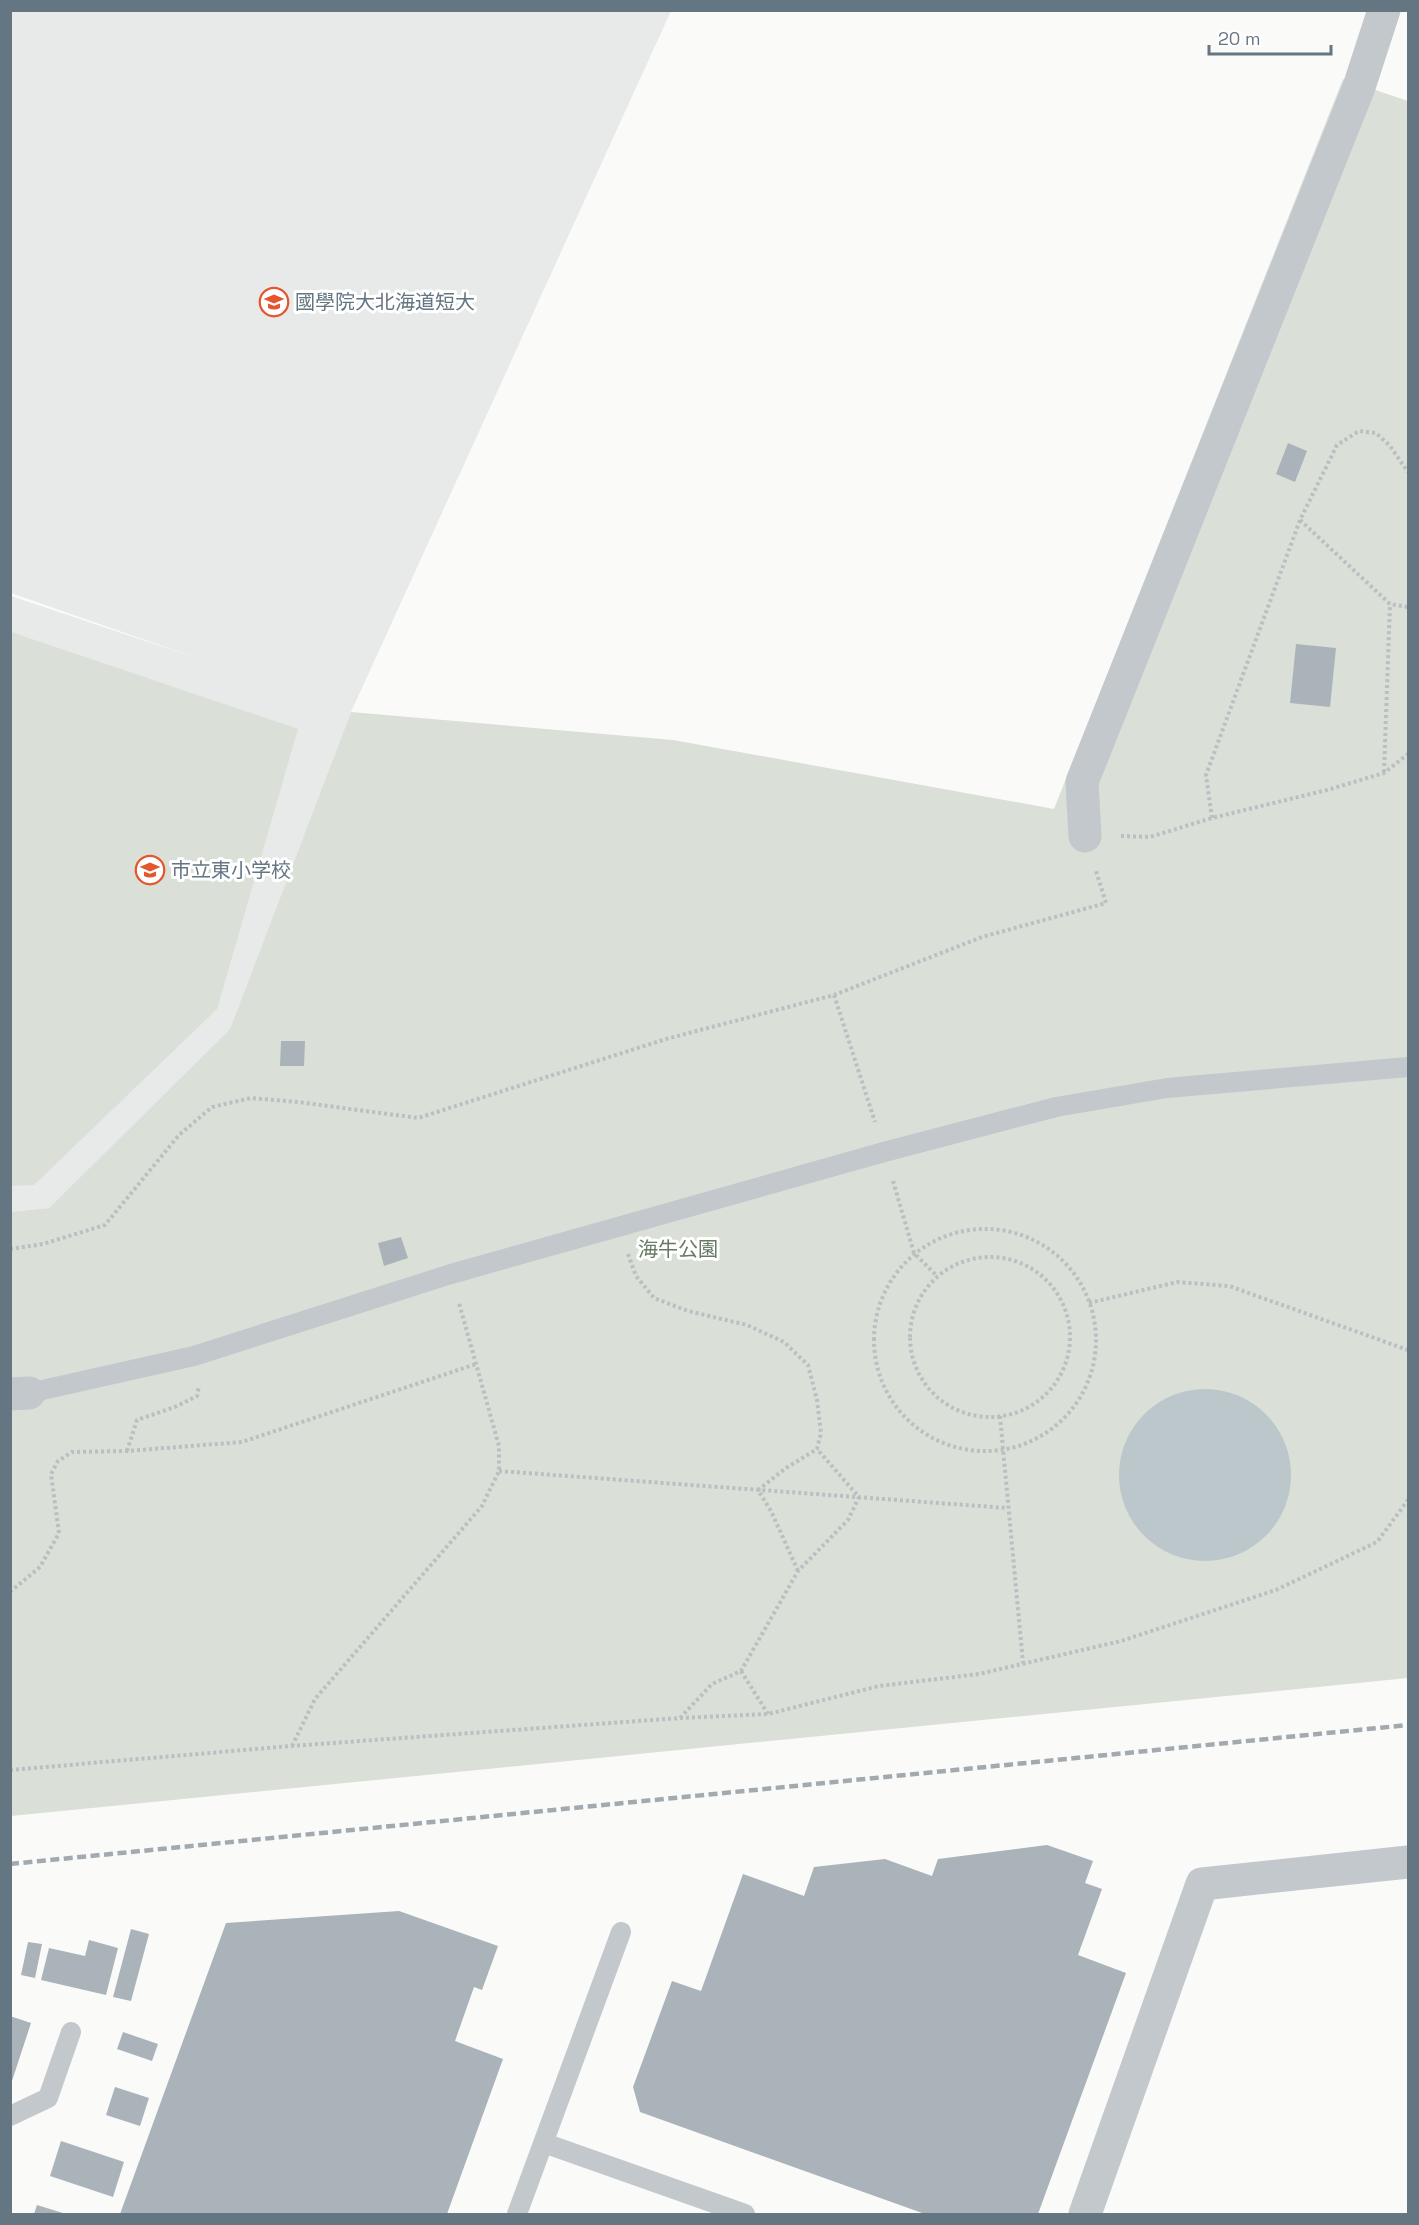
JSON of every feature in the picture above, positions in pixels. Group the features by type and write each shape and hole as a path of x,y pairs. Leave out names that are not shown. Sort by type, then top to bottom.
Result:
{"street":[{"path":"1084,836 1082,782 1359,87 1384,10"},
{"path":"1085,2214 1202,1884 1408,1863"}],"lane":[{"path":"20,1393 194,1356 450,1274 884,1152 1056,1107 1167,1088 1408,1067"},
{"path":"517,2214 621,1932"},
{"path":"10,2116 48,2098 71,2032"},
{"path":"544,2143 745,2214"}],"path":[{"path":"1212,818 1206,775 1300,520 1337,446 1359,431 1376,433 1390,446 1408,472"},
{"path":"1300,520 1390,604 1408,608"},
{"path":"1384,773 1390,604"},
{"path":"10,1249 43,1244 105,1225 179,1135 212,1107 251,1098 418,1118 666,1039 834,995 982,937 1106,903 1084,836 1150,837 1212,818 1327,790 1384,773 1408,754"},
{"path":"619,1227 636,1276 654,1298 688,1311 747,1326 784,1342 808,1365 817,1400 821,1432 817,1449 786,1468 758,1490"},
{"path":"982,1228 1019,1234 1052,1251 1078,1278 1093,1312 1096,1348 1088,1385 1067,1416 1038,1439 1003,1450 961,1449 922,1433 893,1404 875,1366 873,1325 887,1285 914,1253 946,1235 982,1228"},
{"path":"971,1258 1010,1259 1044,1277 1066,1309 1070,1348 1056,1384 1026,1410 1000,1416 988,1418 951,1408 922,1382 909,1346 914,1307 937,1276 971,1258"},
{"path":"291,1746 315,1699 482,1506 500,1471 500,1446 450,1274"},
{"path":"1089,1303 1177,1282 1229,1286 1408,1350"},
{"path":"127,1451 137,1420 175,1407 197,1395 199,1385 194,1356"},
{"path":"10,1592 40,1567 59,1533 51,1474 58,1461 72,1452 127,1451 242,1442 476,1364"},
{"path":"1000,1416 1023,1664"},
{"path":"817,1449 859,1497"},
{"path":"500,1471 1007,1508"},
{"path":"758,1490 771,1511 798,1570"},
{"path":"680,1718 712,1684 741,1671 798,1570 848,1520 859,1497"},
{"path":"10,1770 291,1746 680,1718 768,1714 879,1686 979,1674 1121,1641 1276,1590 1377,1542 1408,1500"},
{"path":"741,1671 768,1714"}],"shaded area":[{"name":"國學院大北海道短大","path":"11,11 671,11 351,712 230,1029 49,1208 11,1212 11,596 202,660 11,593"},
{"path":"1205,1389 1238,1395 1253,1403 1266,1414 1277,1427 1285,1442 1291,1475 1285,1508 1277,1523 1266,1536 1253,1547 1238,1555 1205,1561 1172,1555 1157,1547 1144,1536 1133,1523 1125,1508 1119,1475 1125,1442 1133,1427 1144,1414 1157,1403 1172,1395"}],"green space":[{"name":"海牛公園","path":"1343,79 1408,101 1408,1678 11,1816 10,1212 49,1208 230,1029 351,712 673,740 1054,809"},
{"name":"市立東小学校","path":"11,632 298,729 217,1009 34,1185 11,1186"}],"building":[{"path":"1288,443 1307,451 1295,482 1276,474"},
{"path":"1296,644 1336,648 1330,707 1290,703"},
{"path":"281,1041 305,1041 304,1066 280,1066"},
{"path":"401,1237 408,1258 384,1266 378,1243"},
{"path":"1047,1845 1093,1861 1085,1883 1102,1889 1078,1955 1126,1973 1038,2214 925,2214 640,2112 633,2087 672,1981 701,1991 743,1874 804,1896 814,1867 885,1859 932,1876 938,1859"},
{"path":"399,1911 498,1946 482,1990 474,1987 455,2041 503,2059 447,2214 120,2214 226,1923"},
{"path":"131,1929 149,1934 131,2001 113,1997"},
{"path":"89,1940 118,1948 106,1995 41,1980 49,1948 85,1956"},
{"path":"28,1942 42,1944 35,1978 21,1975"},
{"path":"10,2016 31,2023 11,2084 10,2084"},
{"path":"123,2032 158,2044 152,2061 117,2049"},
{"path":"115,2087 149,2098 140,2126 106,2115"},
{"path":"61,2141 124,2162 113,2197 50,2176"},
{"path":"37,2205 66,2214 34,2214"}],"railway":[{"path":"10,1864 1408,1725"}],"place":[{"name":"國學院大北海道短大","path":"274,302"},
{"name":"市立東小学校","path":"150,870"}]}
